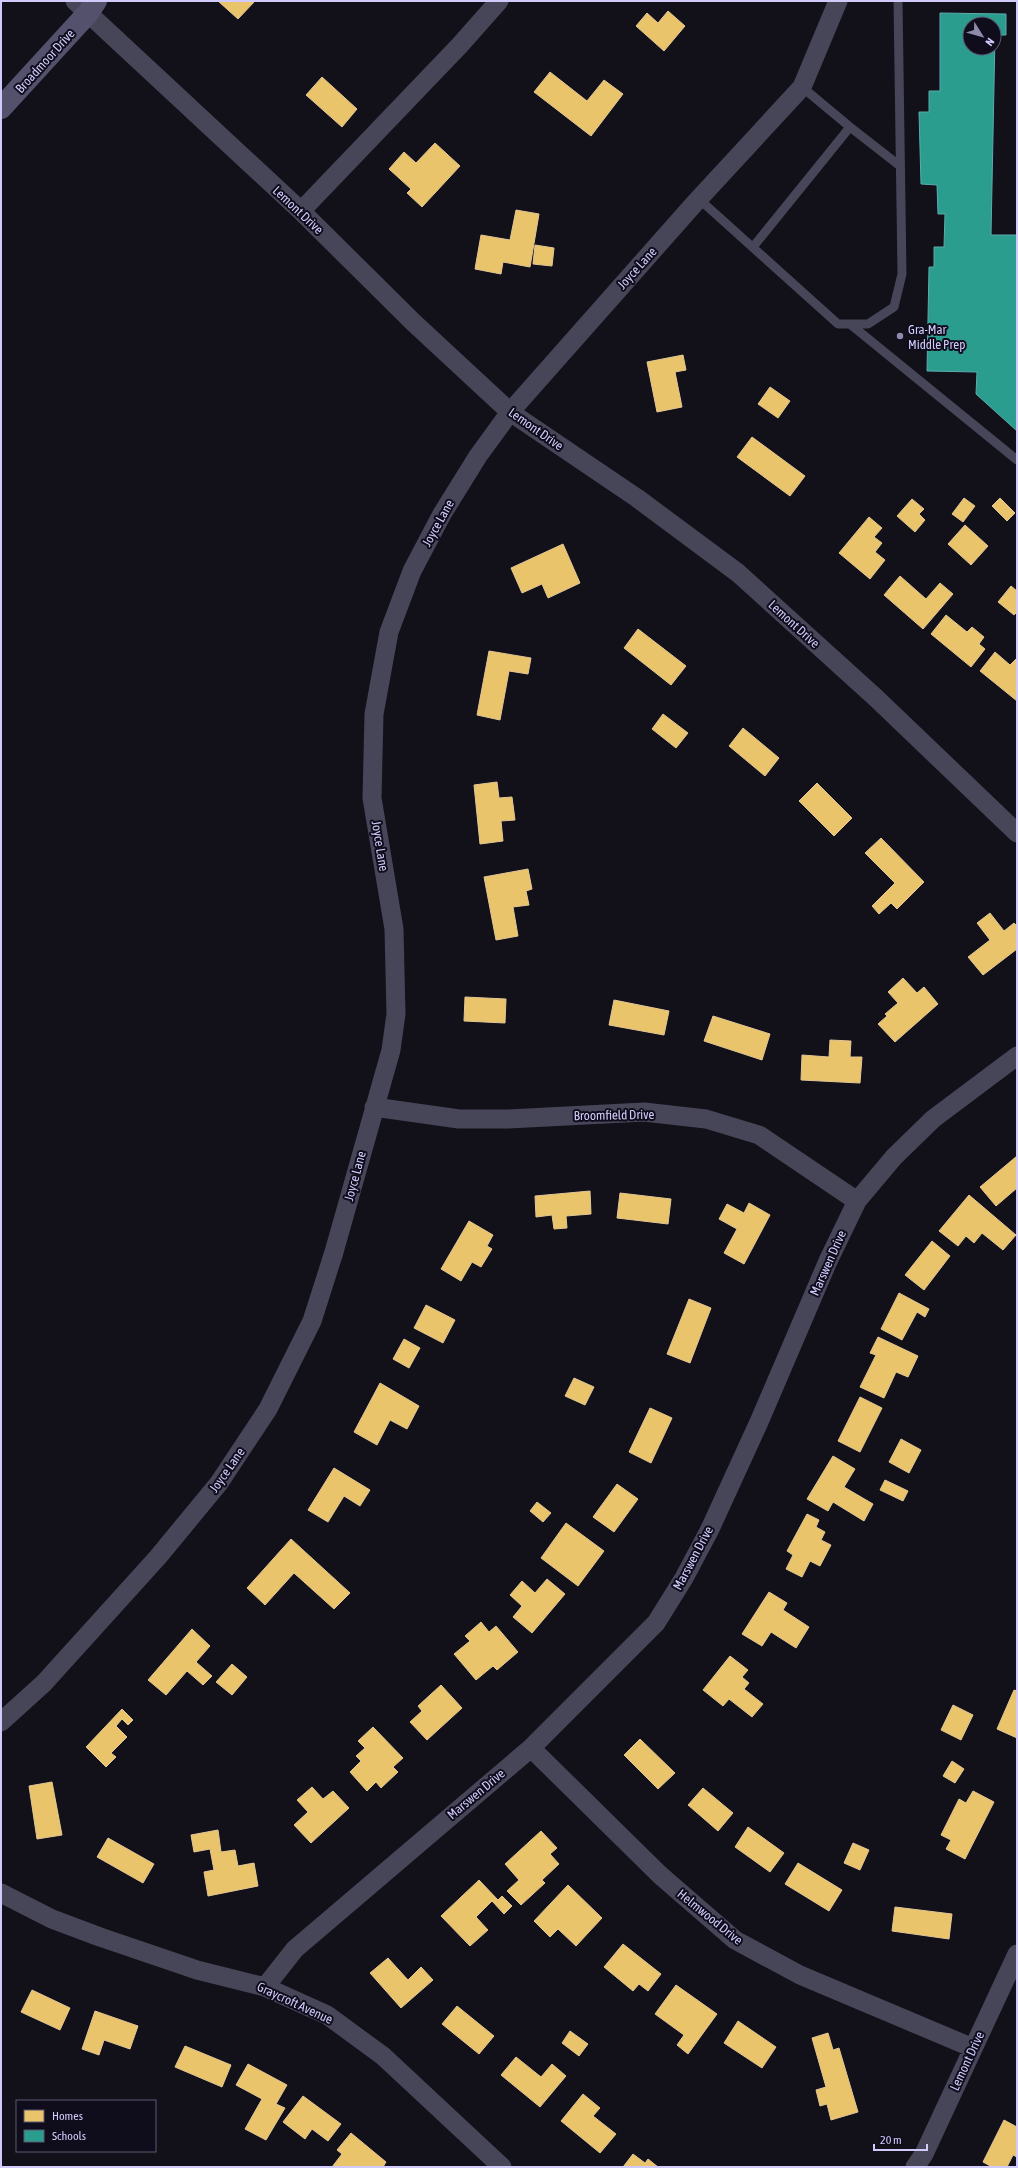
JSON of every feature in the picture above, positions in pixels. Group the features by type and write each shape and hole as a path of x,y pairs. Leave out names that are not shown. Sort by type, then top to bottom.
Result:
{"main road":[{"name":"Broadmoor Drive","path":"1,108 86,5 111,1"}],"street":[{"path":"301,211 460,45 499,1"},
{"name":"Joyce Lane","path":"1,1722 44,1683 158,1556 219,1484 268,1409 312,1321 334,1252 391,1050 396,1014 394,928 372,798 374,714 389,632 412,571 442,514 478,456 510,412 699,199 802,87 838,1"},
{"name":"Lemont Drive","path":"86,5 301,211 413,322 510,412 637,498 738,573 893,714 1017,833"},
{"name":"Marswen Drive","path":"265,1987 295,1949 531,1748 656,1624 684,1578 710,1529 759,1422 828,1261 857,1201 894,1157 933,1119 1017,1056"},
{"name":"Broomfield Drive","path":"374,1107 459,1119 508,1120 644,1112 706,1119 758,1136 857,1201"},
{"name":"Helmwood Drive","path":"531,1748 660,1875 735,1940 800,1975 973,2048"},
{"name":"Graycroft Avenue","path":"1,1893 52,1919 100,1937 197,1970 265,1987 327,2015 383,2056 502,2167"},
{"name":"Lemont Drive","path":"915,2167 924,2154 1017,1954"}],"lane":[{"path":"699,199 838,324 868,324 894,307 902,274 898,1"},
{"path":"802,87 900,166"},
{"path":"753,248 850,127"},
{"path":"850,324 1017,460"}],"building: Homes":[{"path":"218,1 255,1 238,19"},
{"path":"668,11 685,26 664,51 636,26 647,13 658,23"},
{"path":"550,72 587,101 604,80 623,94 591,136 534,92"},
{"path":"322,77 357,109 342,127 306,95"},
{"path":"435,143 460,166 422,207 407,193 411,189 389,169 404,152 416,163"},
{"path":"516,210 539,214 530,267 503,262 501,274 475,269 481,235 510,240"},
{"path":"535,245 554,248 552,266 533,264"},
{"path":"683,355 686,370 675,372 682,407 657,412 647,362"},
{"path":"770,387 790,401 778,418 758,404"},
{"path":"752,437 805,476 790,496 737,457"},
{"path":"964,498 975,506 963,522 952,514"},
{"path":"1000,498 1015,513 1007,521 992,506"},
{"path":"912,499 924,509 919,514 925,520 915,532 897,516"},
{"path":"869,517 882,528 874,537 882,543 875,552 885,560 870,579 839,553"},
{"path":"965,525 988,546 971,565 948,544"},
{"path":"563,544 580,583 548,598 542,584 522,593 511,568"},
{"path":"900,576 926,599 940,583 953,594 923,629 884,595"},
{"path":"1011,586 1017,591 1017,612 1014,615 998,602"},
{"path":"946,615 967,632 972,627 984,637 979,644 985,649 971,667 931,634"},
{"path":"638,629 686,666 671,685 624,648"},
{"path":"489,651 531,658 528,674 509,671 500,720 477,715"},
{"path":"995,652 1010,665 1017,658 1017,701 980,671"},
{"path":"663,714 688,733 676,748 652,729"},
{"path":"743,728 779,758 765,776 729,746"},
{"path":"497,782 499,798 512,797 515,820 501,821 503,841 480,844 474,785"},
{"path":"817,783 852,818 834,836 799,801"},
{"path":"881,838 924,882 897,909 891,903 879,914 872,906 895,883 865,853"},
{"path":"528,869 532,889 526,891 529,905 513,907 518,936 496,940 484,877"},
{"path":"990,913 1004,931 1014,923 1017,926 1017,949 983,975 968,957 990,940 977,923"},
{"path":"903,978 917,993 924,987 938,1004 895,1042 878,1024 887,1016 885,1014 898,1003 888,992"},
{"path":"465,997 506,999 505,1023 464,1021"},
{"path":"614,1000 669,1011 664,1035 609,1025"},
{"path":"713,1016 770,1034 762,1060 704,1041"},
{"path":"830,1040 851,1041 850,1057 862,1057 860,1083 801,1080 802,1055 829,1057"},
{"path":"1017,1156 1017,1188 996,1206 980,1187"},
{"path":"590,1191 591,1214 566,1216 567,1228 554,1229 552,1215 536,1217 535,1196"},
{"path":"620,1193 671,1199 668,1224 617,1218"},
{"path":"969,1195 1016,1235 1003,1250 982,1233 974,1243 966,1236 958,1246 939,1231"},
{"path":"749,1203 770,1215 744,1264 724,1253 737,1229 719,1219 727,1204 744,1213"},
{"path":"469,1221 493,1235 487,1246 492,1249 481,1267 472,1262 461,1281 441,1269"},
{"path":"932,1241 950,1256 924,1290 905,1275"},
{"path":"899,1293 929,1309 925,1317 917,1312 902,1340 881,1329"},
{"path":"689,1299 711,1308 690,1363 667,1354"},
{"path":"426,1305 455,1320 443,1343 414,1328"},
{"path":"878,1337 918,1356 908,1377 896,1372 884,1398 860,1387 876,1355 870,1353"},
{"path":"404,1339 420,1348 409,1368 393,1359"},
{"path":"574,1378 594,1387 585,1405 565,1396"},
{"path":"380,1383 419,1406 407,1429 390,1420 377,1445 354,1432"},
{"path":"860,1397 882,1408 860,1452 838,1441"},
{"path":"650,1408 672,1418 651,1463 629,1452"},
{"path":"901,1439 921,1450 909,1473 889,1462"},
{"path":"833,1456 855,1469 844,1487 873,1504 864,1521 833,1502 828,1511 807,1499"},
{"path":"334,1468 370,1490 360,1506 344,1496 328,1522 308,1510"},
{"path":"885,1480 908,1491 903,1501 880,1490"},
{"path":"617,1484 638,1499 614,1532 593,1517"},
{"path":"537,1502 551,1513 543,1522 530,1511"},
{"path":"807,1514 819,1520 816,1527 825,1532 821,1540 831,1545 820,1566 810,1561 802,1577 786,1569 793,1555 787,1551"},
{"path":"566,1523 604,1551 578,1586 541,1558"},
{"path":"291,1539 350,1593 334,1609 294,1573 265,1605 247,1588"},
{"path":"547,1579 565,1594 532,1633 513,1617 522,1606 510,1595 522,1581 535,1593"},
{"path":"769,1592 787,1603 783,1610 809,1627 796,1648 771,1632 762,1646 742,1634"},
{"path":"481,1622 489,1632 496,1626 518,1652 497,1670 493,1666 476,1680 454,1654 470,1641 465,1636"},
{"path":"192,1629 210,1646 196,1662 212,1676 203,1685 187,1671 166,1695 148,1680"},
{"path":"730,1656 748,1670 742,1677 749,1683 744,1689 763,1704 752,1717 729,1699 723,1706 703,1690"},
{"path":"232,1664 247,1677 232,1695 216,1682"},
{"path":"441,1685 462,1708 427,1740 410,1722 422,1711 418,1706"},
{"path":"1014,1690 1017,1691 1017,1738 997,1729"},
{"path":"953,1705 973,1715 961,1740 941,1730"},
{"path":"122,1709 133,1720 128,1725 122,1719 116,1726 127,1737 111,1753 116,1757 106,1767 86,1747"},
{"path":"373,1727 403,1758 393,1767 398,1772 381,1788 376,1782 367,1791 350,1772 361,1761 356,1756 365,1748 358,1741"},
{"path":"640,1739 675,1773 658,1789 624,1755"},
{"path":"952,1761 964,1769 955,1783 943,1776"},
{"path":"52,1782 62,1835 37,1839 29,1786"},
{"path":"312,1787 323,1799 333,1791 349,1808 311,1843 294,1825 308,1812 297,1800"},
{"path":"703,1788 733,1813 718,1831 688,1805"},
{"path":"973,1791 994,1802 965,1859 946,1849 951,1840 941,1835 959,1799 966,1803"},
{"path":"748,1827 784,1853 770,1872 735,1847"},
{"path":"218,1830 221,1852 235,1850 238,1866 254,1863 258,1886 208,1896 204,1872 214,1870 210,1849 194,1852 191,1835"},
{"path":"541,1831 557,1848 550,1854 559,1864 542,1880 545,1883 521,1905 507,1891 519,1880 505,1864"},
{"path":"108,1838 154,1864 143,1883 97,1857"},
{"path":"853,1843 869,1850 860,1870 844,1863"},
{"path":"798,1863 842,1890 829,1911 785,1884"},
{"path":"479,1880 498,1900 502,1896 512,1906 504,1914 492,1901 476,1917 488,1930 470,1946 441,1916"},
{"path":"568,1885 602,1918 576,1946 558,1929 550,1937 534,1921"},
{"path":"895,1907 952,1914 949,1939 892,1931"},
{"path":"623,1944 661,1974 648,1991 639,1984 633,1991 604,1967"},
{"path":"388,1958 408,1980 421,1967 433,1980 401,2008 370,1973"},
{"path":"676,1985 717,2014 688,2054 677,2045 684,2035 655,2014"},
{"path":"32,1990 70,2008 60,2030 21,2012"},
{"path":"457,2006 494,2036 479,2054 442,2024"},
{"path":"95,2011 138,2026 130,2049 104,2040 99,2055 82,2049"},
{"path":"738,2021 776,2047 762,2068 724,2043"},
{"path":"570,2031 588,2044 579,2056 562,2043"},
{"path":"828,2033 833,2050 839,2048 858,2112 831,2120 827,2104 820,2106 816,2090 826,2087 812,2038"},
{"path":"185,2046 231,2065 222,2087 175,2067"},
{"path":"516,2057 541,2077 552,2064 566,2076 540,2107 501,2075"},
{"path":"248,2064 287,2085 276,2104 285,2108 266,2140 245,2129 262,2099 236,2085"},
{"path":"583,2094 600,2108 593,2116 616,2134 600,2153 561,2121"},
{"path":"303,2096 341,2124 328,2141 312,2129 305,2139 283,2122"},
{"path":"1004,2120 1017,2127 1017,2157 1013,2155 1007,2167 992,2167 983,2162"},
{"path":"351,2133 386,2162 383,2167 332,2167 342,2154 337,2150"},
{"path":"633,2154 645,2163 648,2159 658,2167 623,2167"}],"building: Schools":[{"path":"940,13 1006,14 1006,35 1002,35 1002,16 962,16 962,56 995,56 991,235 1017,235 1017,431 976,394 977,372 927,371 929,267 934,267 934,247 944,247 945,214 938,214 937,185 921,184 919,112 929,112 929,91 940,91"}],"place":[{"name":"Gra-Mar Middle Prep","path":"900,336"}]}
